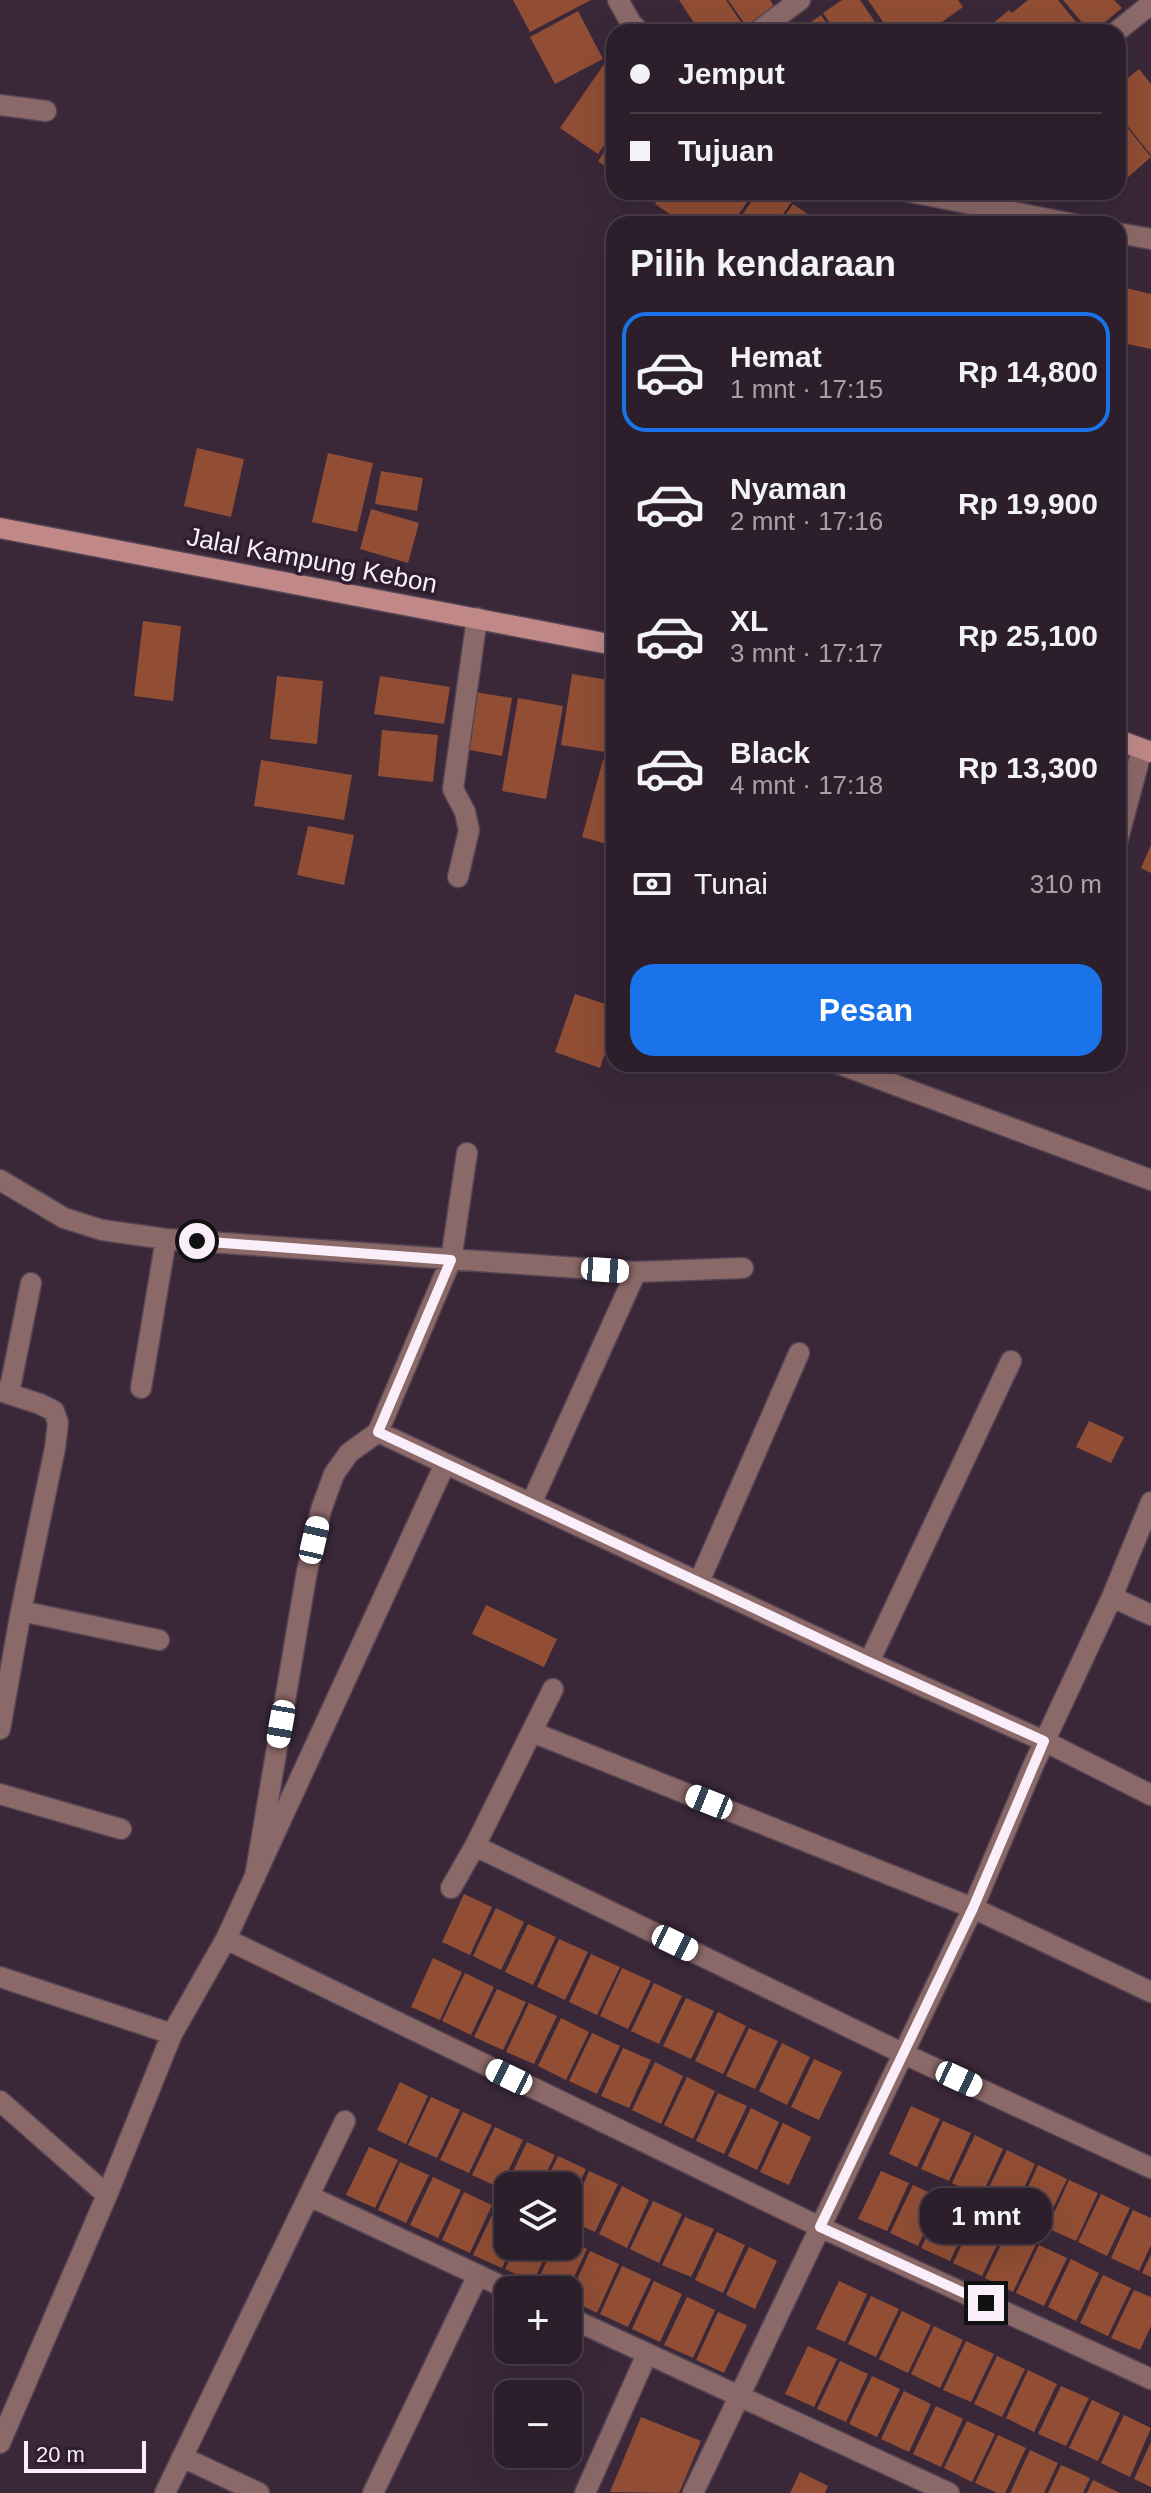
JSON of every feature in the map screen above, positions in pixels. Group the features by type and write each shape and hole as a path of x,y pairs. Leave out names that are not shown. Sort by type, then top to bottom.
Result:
{"street":[{"path":"618,0 632,24"},
{"path":"768,24 800,0"},
{"path":"1126,24 1151,4"},
{"path":"0,105 46,111"},
{"path":"953,200 1034,216"},
{"path":"1126,234 1151,239"},
{"name":"Jalal Kampung Kebon","path":"0,528 606,643"},
{"path":"458,877 469,830 465,812 453,789 477,618"},
{"path":"1126,743 1146,751 1126,814"},
{"path":"861,1072 1151,1180"},
{"path":"255,1877 307,1571 321,1510 341,1463 349,1453 378,1432 451,1260 467,1153"},
{"path":"0,1180 64,1218 102,1230 166,1239 636,1272 743,1268"},
{"path":"141,1388 166,1239"},
{"path":"531,1504 636,1272"},
{"path":"0,1729 58,1423 54,1411 5,1392 31,1283"},
{"path":"699,1582 799,1353"},
{"path":"869,1662 1011,1361"},
{"path":"378,1432 1044,1741 1151,1795"},
{"path":"0,2443 107,2195 172,2034 226,1939 445,1464"},
{"path":"693,2493 973,1908 1044,1741 1112,1597 1151,1502"},
{"path":"1112,1597 1151,1615"},
{"path":"21,1611 159,1640"},
{"path":"451,1888 553,1689"},
{"path":"532,1732 973,1908 1151,1992"},
{"path":"0,1794 121,1829"},
{"path":"475,1846 904,2054 1151,2168"},
{"path":"226,1939 820,2227 1151,2379"},
{"path":"0,1977 172,2034"},
{"path":"0,2101 107,2195"},
{"path":"165,2493 345,2121"},
{"path":"309,2196 494,2282"},
{"path":"373,2493 478,2275"},
{"path":"582,2324 949,2493"},
{"path":"585,2493 647,2354"},
{"path":"182,2457 259,2493"}],"building":[{"path":"513,0 591,0 530,32"},
{"path":"679,0 726,0 742,24 695,24"},
{"path":"728,0 770,0 775,8 751,24 745,24"},
{"path":"842,0 860,0 876,24 831,24 823,13"},
{"path":"868,0 958,0 963,7 939,24 884,24"},
{"path":"1028,0 1058,0 1078,24 992,24 1009,10 1012,13"},
{"path":"1063,0 1114,0 1122,8 1103,24 1083,24"},
{"path":"578,11 603,59 555,84 530,37"},
{"path":"821,15 827,24 808,24"},
{"path":"606,61 606,142 598,154 560,128"},
{"path":"1139,69 1151,84 1151,155 1126,124 1126,80"},
{"path":"1126,126 1151,157 1126,179"},
{"path":"606,150 606,167 598,161"},
{"path":"658,200 748,200 738,216 673,216 655,204"},
{"path":"752,200 793,200 782,216 742,216"},
{"path":"793,204 810,216 785,216"},
{"path":"1126,288 1151,294 1151,349 1126,344"},
{"path":"197,448 244,459 231,517 184,506"},
{"path":"328,453 373,463 357,532 312,522"},
{"path":"381,471 423,478 417,511 375,504"},
{"path":"371,509 419,523 408,563 360,549"},
{"path":"143,621 181,626 173,701 134,696"},
{"path":"572,674 606,680 605,752 561,745"},
{"path":"277,676 323,681 317,744 270,739"},
{"path":"380,676 450,687 444,724 374,714"},
{"path":"475,692 512,698 502,756 465,749"},
{"path":"518,698 563,706 546,799 502,791"},
{"path":"382,730 438,735 433,782 378,776"},
{"path":"261,760 352,775 344,820 254,806"},
{"path":"603,760 606,761 606,844 582,837"},
{"path":"308,826 354,835 344,885 297,875"},
{"path":"1151,845 1151,873 1141,868"},
{"path":"575,994 606,1004 606,1050 600,1068 555,1052"},
{"path":"1089,1421 1124,1437 1111,1463 1076,1447"},
{"path":"486,1605 557,1639 544,1667 472,1634"},
{"path":"464,1894 492,1907 470,1955 442,1942"},
{"path":"496,1908 524,1922 501,1970 473,1956"},
{"path":"528,1924 556,1937 533,1985 505,1972"},
{"path":"559,1939 588,1952 565,2000 537,1987"},
{"path":"591,1954 620,1967 597,2015 569,2002"},
{"path":"433,1958 462,1972 440,2020 411,2007"},
{"path":"622,1968 651,1981 628,2029 600,2016"},
{"path":"465,1973 494,1987 471,2035 442,2021"},
{"path":"654,1983 682,1996 659,2044 631,2031"},
{"path":"497,1989 526,2002 503,2050 474,2037"},
{"path":"686,1998 714,2011 691,2059 663,2046"},
{"path":"529,2003 557,2016 534,2064 506,2052"},
{"path":"718,2012 746,2026 723,2074 695,2061"},
{"path":"561,2018 589,2032 566,2080 538,2066"},
{"path":"749,2028 778,2041 755,2089 726,2076"},
{"path":"592,2033 620,2046 597,2094 569,2081"},
{"path":"782,2043 810,2057 787,2105 759,2091"},
{"path":"623,2048 651,2060 629,2108 601,2096"},
{"path":"814,2059 842,2072 819,2120 791,2107"},
{"path":"655,2062 683,2076 661,2124 632,2110"},
{"path":"687,2077 715,2091 693,2139 664,2125"},
{"path":"400,2082 428,2096 406,2144 377,2130"},
{"path":"718,2093 747,2106 724,2154 696,2141"},
{"path":"431,2097 460,2110 437,2158 408,2145"},
{"path":"911,2106 940,2119 917,2167 889,2154"},
{"path":"751,2108 779,2122 757,2170 728,2156"},
{"path":"463,2112 492,2125 469,2173 440,2160"},
{"path":"943,2121 971,2133 949,2181 921,2169"},
{"path":"783,2123 811,2137 789,2185 760,2172"},
{"path":"495,2127 523,2140 508,2172 494,2172 494,2185 472,2175"},
{"path":"975,2135 1003,2149 981,2197 952,2183"},
{"path":"527,2142 555,2155 547,2172 513,2172"},
{"path":"369,2147 398,2160 375,2208 346,2195"},
{"path":"1007,2150 1035,2164 1013,2212 984,2198"},
{"path":"558,2156 586,2169 582,2178 582,2172 551,2172"},
{"path":"400,2162 429,2175 406,2223 378,2210"},
{"path":"1038,2165 1067,2179 1044,2227 1016,2214"},
{"path":"589,2171 618,2184 595,2232 582,2226 582,2187"},
{"path":"881,2171 909,2183 887,2231 858,2219"},
{"path":"433,2177 461,2190 438,2238 410,2225"},
{"path":"1069,2180 1098,2193 1076,2241 1047,2228"},
{"path":"913,2185 941,2198 918,2246 890,2233"},
{"path":"622,2186 649,2200 627,2248 599,2234"},
{"path":"464,2192 492,2205 470,2253 442,2240"},
{"path":"1101,2194 1130,2208 1107,2256 1078,2242"},
{"path":"944,2200 973,2213 950,2261 921,2248"},
{"path":"653,2201 682,2214 659,2263 630,2249"},
{"path":"1133,2210 1151,2218 1151,2245 1139,2271 1111,2258"},
{"path":"494,2211 494,2260 506,2260 502,2268 473,2255"},
{"path":"976,2215 1005,2228 982,2276 953,2263"},
{"path":"685,2217 714,2229 691,2277 662,2265"},
{"path":"1008,2230 1036,2244 1013,2292 985,2278"},
{"path":"717,2232 745,2245 723,2293 695,2280"},
{"path":"1039,2245 1067,2258 1044,2306 1016,2293"},
{"path":"749,2247 777,2261 755,2309 726,2295"},
{"path":"590,2251 619,2264 597,2313 582,2306 582,2276 579,2276"},
{"path":"1151,2254 1151,2277 1142,2273"},
{"path":"1071,2259 1099,2273 1076,2321 1048,2307"},
{"path":"509,2260 543,2260 536,2276 520,2276 505,2269"},
{"path":"547,2260 582,2260 574,2276 540,2276"},
{"path":"622,2266 651,2279 628,2327 600,2314"},
{"path":"1103,2275 1131,2288 1108,2336 1080,2323"},
{"path":"654,2281 682,2294 660,2342 632,2329"},
{"path":"839,2281 867,2294 845,2342 816,2329"},
{"path":"1134,2290 1151,2297 1151,2326 1140,2350 1111,2338"},
{"path":"871,2296 899,2309 876,2357 848,2344"},
{"path":"687,2297 715,2310 693,2358 664,2345"},
{"path":"902,2311 931,2325 908,2373 879,2359"},
{"path":"718,2312 747,2325 724,2373 696,2360"},
{"path":"934,2326 963,2340 940,2388 911,2374"},
{"path":"966,2341 994,2354 971,2402 943,2390"},
{"path":"808,2346 837,2359 814,2407 785,2394"},
{"path":"997,2356 1025,2369 1002,2417 974,2404"},
{"path":"840,2361 868,2374 846,2422 817,2409"},
{"path":"1028,2370 1057,2384 1034,2432 1006,2418"},
{"path":"872,2376 900,2389 877,2437 849,2424"},
{"path":"1061,2386 1089,2398 1066,2446 1038,2434"},
{"path":"904,2391 931,2404 909,2452 881,2439"},
{"path":"1092,2400 1120,2413 1098,2461 1069,2448"},
{"path":"936,2406 963,2419 941,2467 913,2454"},
{"path":"1124,2415 1151,2428 1130,2477 1101,2463"},
{"path":"641,2417 701,2441 679,2493 610,2492"},
{"path":"967,2421 995,2434 972,2482 944,2468"},
{"path":"998,2435 1026,2448 1005,2493 997,2493 975,2483"},
{"path":"1151,2442 1151,2487 1134,2479"},
{"path":"1030,2450 1058,2463 1044,2493 1010,2493"},
{"path":"1061,2465 1090,2478 1083,2493 1048,2493"},
{"path":"800,2472 828,2486 825,2493 790,2493"},
{"path":"1093,2480 1120,2493 1087,2493"}],"route":[{"path":"197,1241 451,1260 378,1432 1044,1741 973,1908 820,2227 986,2303"}]}
